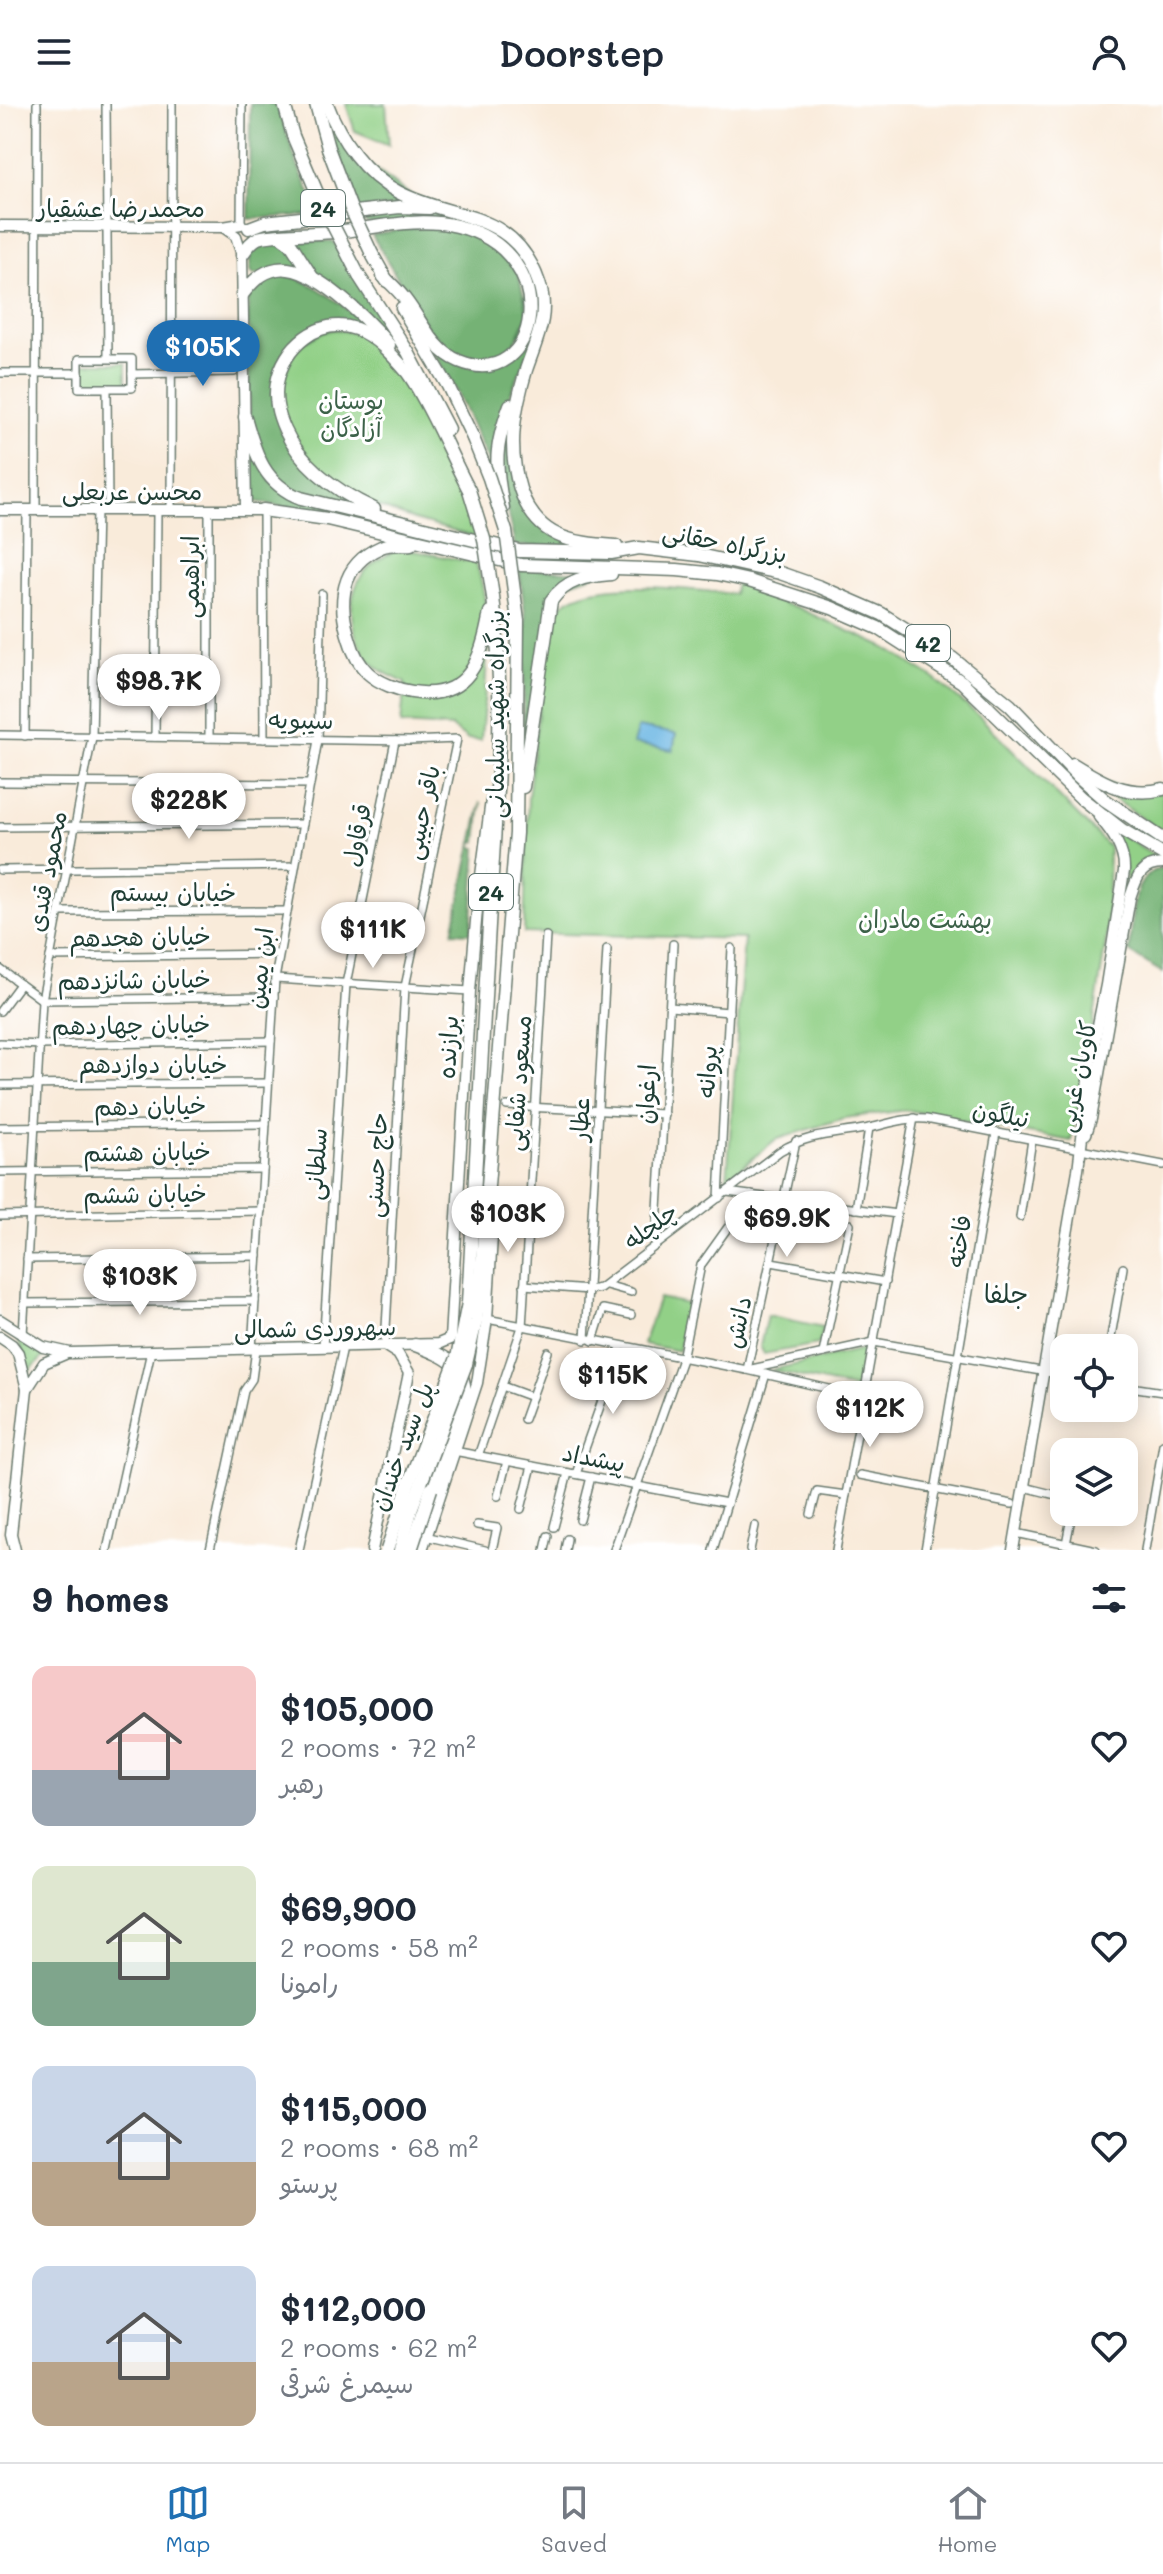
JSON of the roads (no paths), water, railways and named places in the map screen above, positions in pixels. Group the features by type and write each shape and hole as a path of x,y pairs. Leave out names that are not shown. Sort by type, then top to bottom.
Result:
{"highway":[{"name":"بزرگراه شهید سلیمانی","path":"284,104 293,136 321,202 359,276 425,381 446,422 484,539 493,597 498,640 498,754 468,1303 461,1361"},
{"name":"بزرگراه شهید سلیمانی","path":"316,104 346,198 383,276 448,386 489,478 506,531 518,621 516,833 489,1191 476,1321 461,1361"},
{"path":"327,104 343,138 377,177 401,194 480,219 518,246 530,262 544,297 544,318 514,416 512,449 519,484 531,513 550,531 570,541 639,548"},
{"path":"245,226 386,209 445,209"},
{"path":"245,226 264,236 323,234 425,222 472,231 494,242 519,269 530,299 526,332 516,349 498,361 479,365 460,361 440,348 404,297 383,276"},
{"path":"242,255 251,243 264,236"},
{"path":"280,236 291,244 312,277"},
{"path":"242,295 253,281 279,269 289,269 312,277 354,310 381,335 409,374 469,490"},
{"path":"405,522 345,496 311,467 286,433 276,395 278,378 287,356 304,337 324,327 343,326 360,330 409,374"},
{"path":"506,531 496,466 498,442 512,400 527,369"},
{"name":"بزرگراه حقانی","path":"245,417 261,466 285,491 301,498 519,551 611,553 639,548 711,557 780,573 882,614 952,658 994,691 1105,800 1163,839"},
{"name":"بزرگراه حقانی","path":"263,510 327,519 521,565 700,571 749,581 817,602 878,628 962,682 1081,798 1122,830 1163,854"},
{"path":"421,543 383,545 362,558 347,577 341,603 346,629 354,653 368,673 388,685 409,692 446,692 461,683 476,666 485,646 493,597"},
{"path":"516,833 551,601 563,588 581,578 650,570"},
{"path":"1064,758 1115,787 1142,793 1163,789"},
{"path":"411,1550 436,1490 466,1391 458,1368 448,1359 415,1345"},
{"name":"پل سید خندان","path":"387,1550 403,1498 461,1361"},
{"name":"24","path":"400,1550 461,1361"}],"main road":[{"name":"محمدرضا عشقیار","path":"0,226 245,226"},
{"path":"223,227 236,236 242,255 246,509"},
{"name":"محسن عربعلی","path":"0,510 263,510"},
{"name":"برازنده","path":"447,1342 451,1335 478,898 498,754"},
{"path":"1081,798 1110,831 1122,854 1124,871 1120,925"},
{"path":"1120,925 1139,872 1153,864 1163,864"},
{"name":"کاویان غربی","path":"1013,1550 1080,1150 1091,1119 1120,925"},
{"path":"393,1454 398,1490 405,1498 414,1502 433,1499 474,1397 487,1319 493,1220 489,1191"},
{"name":"سهروردی شمالی","path":"0,1320 49,1350 70,1353 447,1342"},
{"path":"0,1337 12,1345 21,1362 27,1389 12,1520 15,1550"},
{"path":"372,1550 409,1373 398,1354 385,1346"},
{"path":"27,1389 44,1363 70,1353"},
{"path":"422,1550 436,1490"},
{"path":"0,1544 6,1538 12,1520"}],"street":[{"path":"25,736 36,373 37,104"},
{"path":"106,104 108,358"},
{"path":"171,511 172,104"},
{"path":"242,104 245,226"},
{"path":"108,358 132,359 132,388 79,388 79,359 108,358"},
{"path":"132,374 234,372"},
{"path":"0,373 79,373"},
{"name":"محمود قندی","path":"23,1335 42,1000 92,737 107,388"},
{"path":"263,510 264,739"},
{"path":"155,737 157,511"},
{"name":"ابراهیمی","path":"209,511 209,738"},
{"name":"ابن یمین","path":"210,1550 244,1391 252,1379 275,979 318,740 322,594"},
{"name":"سیبویه","path":"0,735 395,741 457,739"},
{"name":"باقر حبیبی","path":"405,987 457,739"},
{"name":"قرقاول","path":"346,984 395,741"},
{"path":"0,782 310,784"},
{"path":"0,827 303,824"},
{"path":"0,870 295,866"},
{"name":"خیابان بیستم","path":"59,912 287,911"},
{"name":"مسعود شفاپی","path":"478,1456 522,1327 546,936"},
{"name":"ارغوان","path":"656,1245 673,944"},
{"name":"پروانه","path":"719,1198 732,948"},
{"name":"عطار","path":"589,1340 607,949"},
{"name":"خیابان هجدهم","path":"50,957 279,954"},
{"path":"0,969 42,1000"},
{"path":"275,979 470,991"},
{"path":"0,1011 20,984"},
{"name":"سلطانی","path":"323,1347 346,984"},
{"name":"حاج حسنی","path":"385,1346 405,987"},
{"name":"خیابان شانزدهم","path":"42,1000 274,997"},
{"path":"670,1007 729,1012"},
{"name":"خیابان چهاردهم","path":"0,1043 271,1041"},
{"name":"خیابان دوازدهم","path":"0,1085 268,1083"},
{"path":"507,1106 664,1114"},
{"path":"836,1550 914,1118"},
{"name":"چلچله","path":"524,1285 589,1290 606,1285 796,1141 914,1118 926,1119"},
{"name":"نیلگون","path":"926,1119 1163,1165"},
{"name":"خیابان دهم","path":"0,1127 266,1124"},
{"path":"856,1209 869,1128"},
{"name":"فاخته","path":"925,1550 996,1133"},
{"path":"1020,1217 1032,1140"},
{"name":"دانش","path":"747,1370 796,1141"},
{"name":"خیابان هشتم","path":"0,1172 263,1169"},
{"path":"727,1192 897,1214"},
{"path":"614,1550 682,1359 701,1265 751,1195"},
{"name":"خیابان ششم","path":"0,1216 261,1211"},
{"path":"823,1353 850,1224"},
{"path":"27,1259 258,1256"},
{"path":"771,1262 885,1282"},
{"path":"1111,1334 1123,1268"},
{"path":"606,1285 631,1292"},
{"path":"25,1303 255,1301"},
{"path":"589,1340 603,1309 631,1315"},
{"path":"487,1319 747,1370 864,1397"},
{"path":"747,1370 874,1342 1050,1373"},
{"path":"299,1550 343,1347"},
{"path":"554,1527 621,1347"},
{"path":"107,1550 151,1351"},
{"path":"524,1419 548,1352"},
{"path":"713,1550 766,1374"},
{"path":"502,1386 532,1397"},
{"path":"1138,1388 1163,1392"},
{"path":"1145,1550 1163,1444"},
{"name":"پیشداد","path":"454,1451 727,1503"},
{"path":"498,1496 507,1461"},
{"path":"521,1509 532,1466"},
{"path":"860,1475 1012,1504"},
{"path":"580,1520 591,1477"},
{"path":"1024,1487 1050,1494"},
{"path":"811,1514 817,1491 846,1495"},
{"path":"477,1525 497,1528 492,1550"},
{"path":"750,1550 755,1526"},
{"path":"1066,1544 1069,1526"},
{"path":"1016,1533 1096,1550"},
{"path":"425,1536 483,1550"},
{"path":"545,1550 548,1536"},
{"path":"565,1550 567,1539"}],"water":[{"path":"638,727 676,734 673,750 633,744"}],"district":[{"name":"جلفا","path":"1006,1293"}],"park label":[{"name":"بوستان آزادگان","path":"351,413"},
{"name":"بهشت مادران","path":"925,918"}]}
